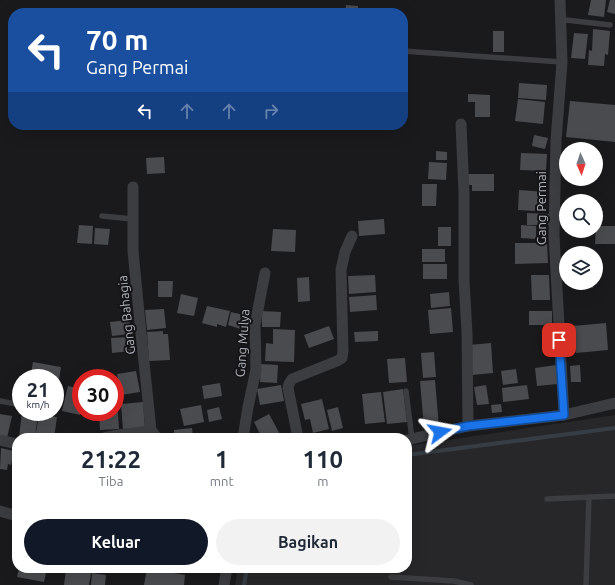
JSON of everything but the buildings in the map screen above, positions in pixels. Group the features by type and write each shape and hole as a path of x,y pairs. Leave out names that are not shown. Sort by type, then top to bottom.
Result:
{"street":[{"name":"Gang Permai","path":"560,0 562,62 556,140 554,235 564,415"},
{"path":"461,124 464,194 464,280 467,333 468,426"},
{"name":"Gang Bahagia","path":"133,187 134,258 140,323 154,433"},
{"path":"297,433 288,388 289,384 292,379 342,358 341,270 345,252 352,236"},
{"name":"Gang Mulya","path":"244,433 256,370 255,325 265,273"},
{"path":"412,439 468,426 564,415 615,403"},
{"path":"0,440 12,443"},
{"path":"0,511 12,515"},
{"path":"224,585 226,573"}],"lane":[{"path":"561,19 610,25"},
{"path":"408,51 562,62"},
{"path":"102,216 133,220"},
{"path":"406,391 410,433"},
{"path":"0,401 12,403"},
{"path":"547,500 615,496"},
{"path":"586,585 589,497"},
{"path":"391,577 454,581 471,585"}],"shaded area":[{"path":"615,415 615,585 235,585 237,573 412,573 412,445"}],"waterway":[{"path":"412,454 615,428"},
{"path":"244,585 246,573"}],"route":[{"path":"440,432 468,426 564,415 559,340"}]}
